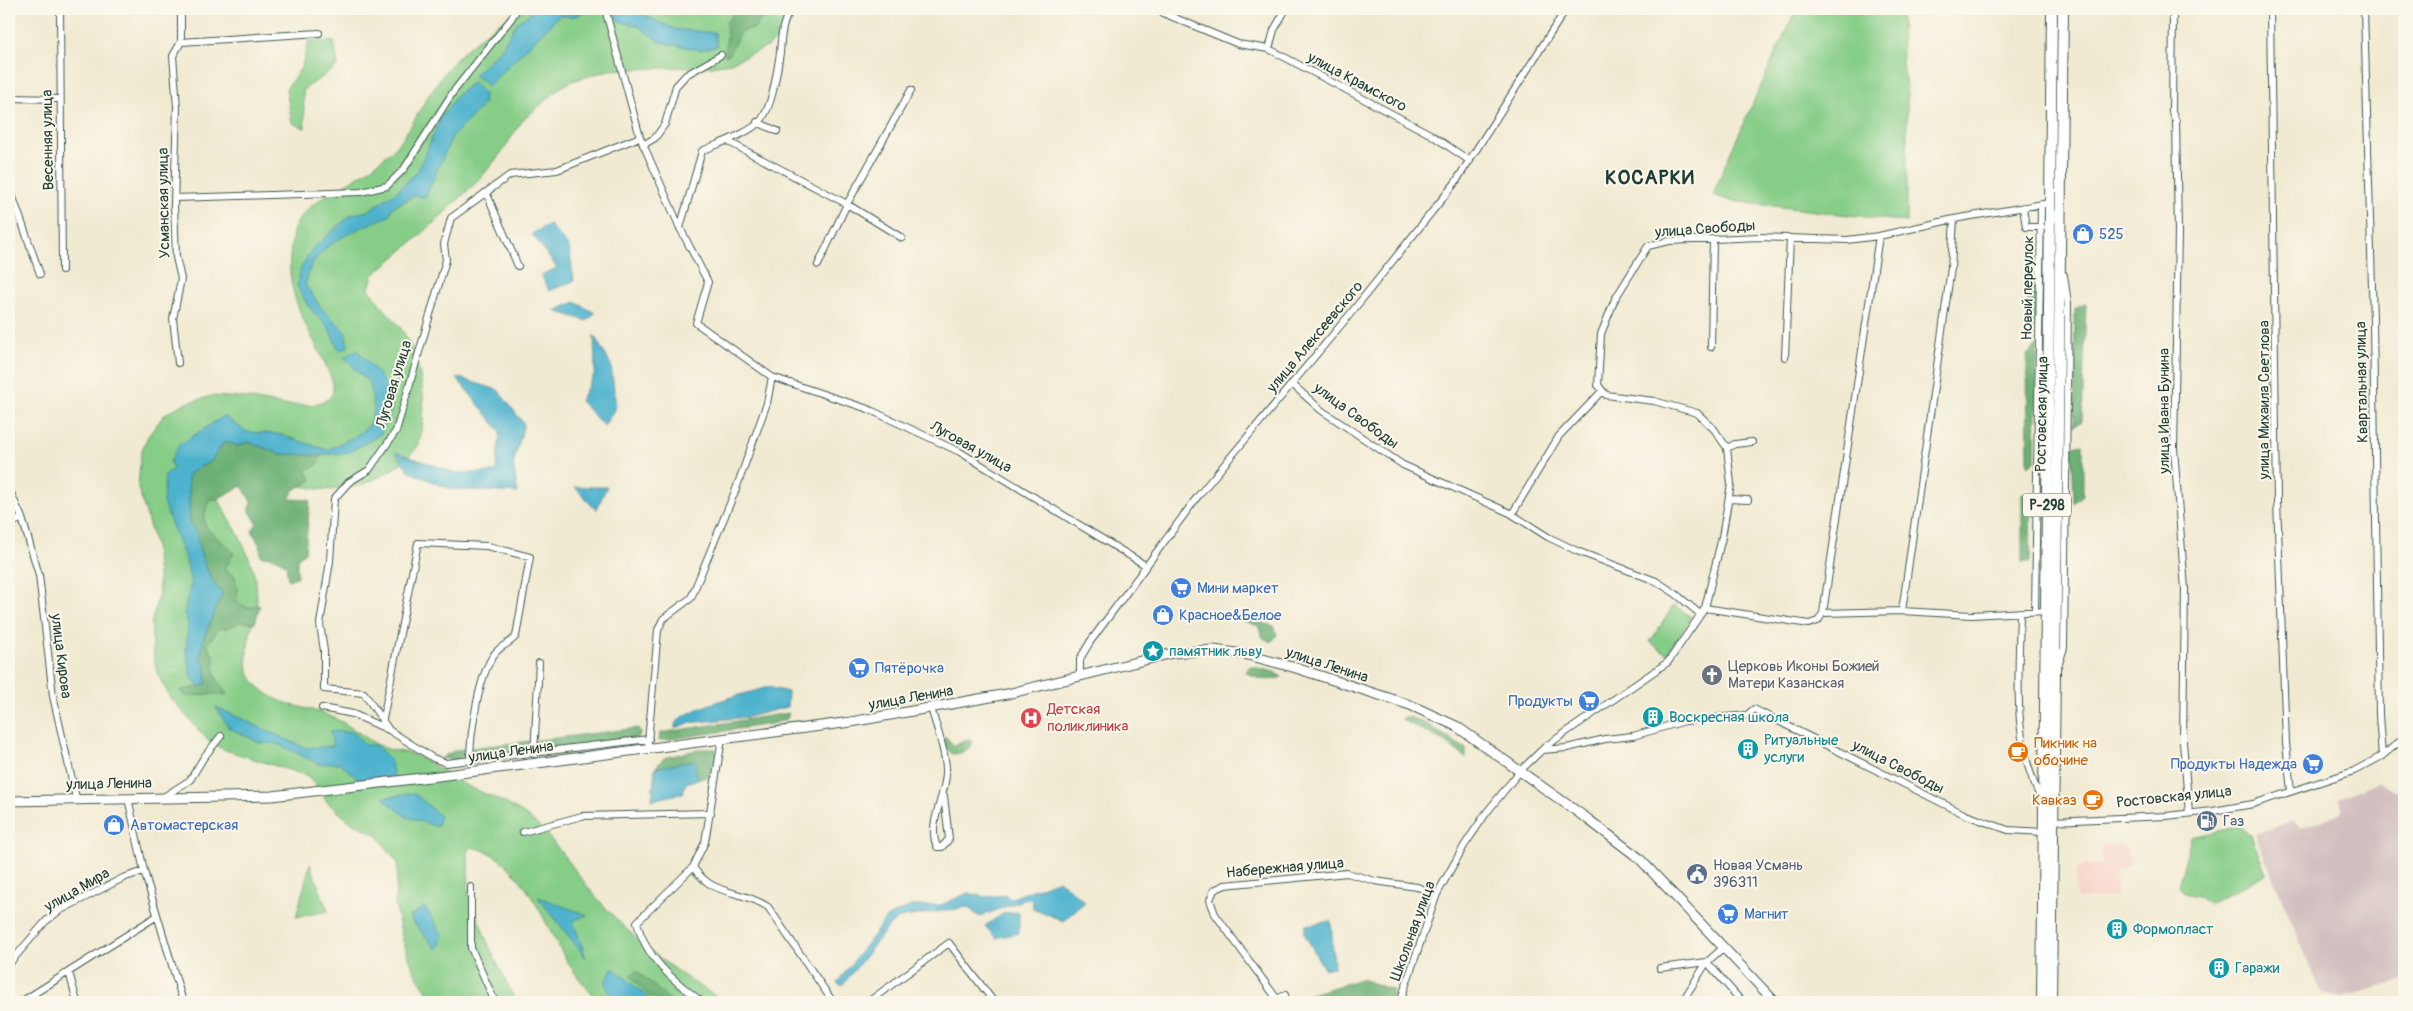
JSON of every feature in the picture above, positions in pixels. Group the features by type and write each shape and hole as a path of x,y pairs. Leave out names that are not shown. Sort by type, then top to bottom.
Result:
{"highway":[{"name":"Ростовская улица","path":"2042,1002 2046,611 2045,204 2052,9"},
{"name":"Ростовская улица","path":"2051,1002 2063,9"},
{"path":"2045,204 2060,203"}],"main road":[{"name":"улица Ленина","path":"9,801 166,796 272,796 438,776 648,744 722,738 851,722 1006,694 1173,653 1213,650 1244,654 1296,668 1410,706 1456,726 1639,858 1775,1002"}],"street":[{"name":"Весенняя улица","path":"60,9 59,99 62,270"},
{"name":"Усманская улица","path":"178,363 173,319 181,279 176,257 177,107 173,56 181,42 181,9"},
{"path":"175,198 361,192 387,186 404,169 452,92 517,9"},
{"name":"Луговая улица","path":"605,9 643,145 680,228 708,282 696,323 772,377 868,409 960,452 1146,565"},
{"path":"680,228 702,152 727,141 761,119 776,81 784,23 790,9"},
{"path":"1270,49 1274,30 1286,9"},
{"name":"улица Алексеевского","path":"1080,676 1080,659 1085,650 1198,496 1455,184 1566,9"},
{"name":"улица Ивана Бунина","path":"2173,9 2172,112 2176,121 2178,232 2174,449 2185,589 2183,742 2189,814"},
{"name":"улица Михаила Светлова","path":"2270,9 2277,501 2286,743 2291,791"},
{"name":"Квартальная улица","path":"2364,9 2374,322 2379,715 2382,756"},
{"name":"улица Крамского","path":"1163,13 1238,44 1270,49 1430,134 1470,161"},
{"path":"181,42 319,33"},
{"path":"643,145 655,138 665,124 676,86 686,75 721,55"},
{"path":"818,265 847,204 911,90"},
{"path":"9,98 59,99"},
{"path":"758,122 776,131"},
{"name":"Луговая улица","path":"640,137 557,170 510,175 451,218 444,244 446,260 396,430 369,470 349,482 334,499 330,562 320,624 324,651 324,689 364,693 389,730 438,761 470,761 648,744"},
{"path":"727,141 847,204 902,238"},
{"path":"9,186 40,274"},
{"path":"486,192 518,266"},
{"name":"улица Свободы","path":"1602,391 1598,385 1601,334 1615,299 1648,246 1669,241 1713,239 1790,238 1847,240 1879,236 1954,219 2045,204"},
{"name":"Новый переулок","path":"2035,611 2042,227 2045,204"},
{"path":"2023,208 2026,227 2042,227"},
{"path":"1902,611 1952,268 1954,219"},
{"path":"1705,608 1808,624 1818,621 1823,613 1879,236"},
{"path":"1785,357 1790,238"},
{"path":"1711,348 1713,239"},
{"path":"648,744 658,630 663,619 691,598 736,489 767,403 772,377"},
{"name":"улица Свободы","path":"1292,384 1321,410 1403,465 1512,514 1548,537 1577,551 1656,581 1676,594 1700,614"},
{"path":"1512,514 1559,436 1602,391 1606,396 1654,401 1696,413 1714,429 1727,448 1731,484 1722,537 1705,608 1686,638 1668,662 1542,750 1520,771"},
{"path":"1727,448 1735,444 1752,442"},
{"name":"улица Кирова","path":"9,489 22,518 39,575 52,696 76,798"},
{"path":"1729,499 1748,500"},
{"path":"9,525 22,518"},
{"path":"383,719 418,543 487,546 530,557 516,636 512,642 497,650 488,666 479,692 474,718 470,761"},
{"path":"1823,613 1902,611 1971,614 2046,611"},
{"name":"Ростовская улица","path":"2020,612 2019,713 2029,767 2043,802"},
{"path":"534,754 539,663"},
{"path":"322,708 353,714 389,730"},
{"path":"931,708 946,768 944,796 949,839 942,848 937,847 934,831 944,796"},
{"name":"улица Свободы","path":"1542,750 1567,748 1605,739 1632,736 1685,722 1747,715 1754,709 1966,815 2008,830 2043,832"},
{"path":"166,796 190,780 204,757 222,736"},
{"path":"702,1002 659,966 641,938 637,922 694,867 705,842 722,738"},
{"name":"Ростовская улица","path":"2052,820 2189,814 2253,804 2354,771 2382,756 2403,740"},
{"name":"Школьная улица","path":"1400,1002 1437,894 1464,846 1487,812 1520,771"},
{"path":"128,798 144,871 183,1002"},
{"path":"523,832 582,816 711,813"},
{"path":"694,867 701,878 713,887 754,897 768,907 833,1002"},
{"name":"улица Мира","path":"9,964 46,921 59,911 123,878 144,871"},
{"name":"Набережная улица","path":"1286,995 1277,999 1215,914 1210,900 1214,890 1225,884 1347,872 1376,880 1417,887 1437,894"},
{"path":"471,887 471,948 495,1002"},
{"path":"21,1002 157,916"},
{"path":"868,1002 949,944 994,1002"},
{"path":"1682,1002 1707,962 1724,947"},
{"path":"1660,968 1707,962"},
{"path":"1707,962 1742,1002"},
{"path":"69,972 77,1002"}],"shaded area":[{"path":"2378,782 2404,794 2404,979 2343,998 2322,994 2255,835 2293,820 2300,828 2343,812 2339,798"},
{"path":"2119,845 2126,849 2130,864 2116,871 2116,897 2076,899 2076,871 2085,865 2102,864 2101,846"}],"green space":[{"path":"522,9 798,9 797,15 781,36 767,47 730,63 712,66 609,70 572,81 561,87 522,121 502,152 480,179 423,233 373,275 369,288 400,327 408,340 419,369 422,385 423,417 422,432 418,446 398,465 373,480 360,485 333,490 309,488 240,469 217,497 249,557 256,583 256,607 247,654 247,665 250,675 256,684 274,698 330,716 381,746 417,756 458,781 509,805 525,815 554,843 596,897 625,928 656,956 726,1002 599,1002 570,966 531,895 519,878 505,864 489,853 471,847 468,850 469,896 489,946 516,1002 434,1002 414,971 403,941 395,904 398,863 377,835 348,820 328,803 308,776 225,750 210,743 170,697 158,675 154,659 151,624 159,593 158,576 155,545 138,487 141,452 148,436 165,414 183,404 211,396 245,398 284,405 312,405 329,399 333,392 333,383 296,302 292,285 290,267 294,229 305,212 321,198 365,172 388,154 403,138 431,92 454,61 475,41"},
{"path":"738,9 785,9 774,18 761,19 755,28 740,32 729,54 725,56 726,22"},
{"path":"1796,9 1901,9 1902,63 1907,93 1907,222 1731,201 1713,195"},
{"path":"309,40 334,42 338,66 303,90 305,128 292,123 286,89 302,67"},
{"path":"2035,271 2036,325 2028,331 2026,281"},
{"path":"2086,303 2082,421 2074,426 2075,309"},
{"path":"2037,345 2035,461 2028,466 2027,355"},
{"path":"225,441 237,446 248,442 281,454 322,455 316,466 306,470 312,480 294,490 289,499 310,500 305,552 297,559 297,577 288,580 286,564 272,557 261,556 260,546 252,531 257,523 249,510 252,503 242,486 217,499 210,499 204,519 209,531 234,553 224,570 235,576 238,596 235,600 248,608 260,605 255,623 241,622 227,628 220,628 207,644 214,657 215,675 227,695 186,696 180,690 199,687 207,683 200,661 201,645 222,594 204,564 196,530 190,526 188,474 211,461"},
{"path":"2083,444 2083,495 2074,503 2072,446"},
{"path":"2022,493 2031,493 2030,562 2022,562"},
{"path":"1674,605 1691,617 1667,654 1650,642"},
{"path":"1237,617 1274,626 1277,635 1271,642 1263,638 1258,626"},
{"path":"1250,666 1274,672 1282,677 1268,680 1255,677 1246,672"},
{"path":"789,713 787,719 771,724 659,741 660,733"},
{"path":"1404,716 1422,721 1466,749 1466,758 1444,741 1402,720"},
{"path":"638,728 641,733 636,739 454,760 441,758 456,750"},
{"path":"945,736 954,746 968,739 973,742 964,751 952,754 943,745"},
{"path":"700,749 716,749 717,764 708,777 699,779 695,771 695,760 655,768 664,758"},
{"path":"2240,826 2251,835 2266,874 2209,904 2198,896 2184,893 2179,886 2191,837"},
{"path":"310,864 328,911 296,917"},
{"path":"637,971 672,1002 658,1000 643,990 630,975"},
{"path":"1361,979 1393,990 1390,1002 1284,1002"}],"water":[{"path":"536,9 593,9 572,17 560,15 488,86 474,75 501,49 517,22"},
{"path":"625,9 675,29 715,33 717,46 700,50 660,42 638,26 619,21 614,14"},
{"path":"473,82 484,94 483,105 452,137 425,198 416,195 393,207 389,216 338,240 320,254 312,264 305,284 321,308 345,331 348,347 339,350 328,327 308,306 297,286 301,268 312,249 351,215 368,211 396,192 418,171 440,119 456,96"},
{"path":"549,224 569,247 574,281 549,291 541,275 557,268 532,234"},
{"path":"575,302 595,313 587,321 555,311"},
{"path":"594,335 611,365 616,407 604,426 580,401 595,373"},
{"path":"357,350 377,372 387,388 392,409 380,435 349,452 322,455 281,454 248,442 237,446 225,441 211,461 188,474 190,526 196,530 204,564 222,594 204,637 200,661 205,662 207,683 199,687 192,678 186,651 188,624 184,613 191,584 186,560 163,503 165,475 173,469 170,462 179,445 224,416 246,432 278,434 327,450 354,437 368,427 374,410 370,384 344,357"},
{"path":"456,377 498,390 524,424 513,465 518,493 450,489 410,472 395,452 457,473 496,472 500,431"},
{"path":"575,487 607,487 596,510"},
{"path":"768,687 788,692 787,707 748,717 689,723 675,728 675,724 682,718 705,706"},
{"path":"216,707 305,748 333,746 330,731 353,732 365,745 376,745 390,759 394,776 370,781 358,779 340,763 319,764 278,744 260,743 229,728"},
{"path":"696,760 695,771 699,779 686,783 683,793 652,800 655,768"},
{"path":"414,793 440,816 437,827 405,816 383,798"},
{"path":"1059,880 1085,902 1063,921 1033,908 1032,899 1023,900 979,917 968,907 899,918 889,926 842,986 837,983 887,917 911,906 941,905 968,893 985,897 1006,895 1009,899"},
{"path":"538,897 587,915 573,921 586,958"},
{"path":"425,907 443,936 437,950 409,917"},
{"path":"1019,912 1019,933 996,938 985,926 1004,913"},
{"path":"1331,921 1334,967 1324,969 1304,933 1306,925"},
{"path":"612,968 653,1002 614,1002 605,983"}],"place":[{"name":"525","path":"2083,234"},
{"name":"Мини маркет","path":"1181,588"},
{"name":"Красное&Белое","path":"1163,615"},
{"name":"памятник льву","path":"1153,651"},
{"name":"Пятёрочка","path":"859,668"},
{"name":"Церковь Иконы Божией Матери Казанская","path":"1712,675"},
{"name":"Продукты","path":"1589,701"},
{"name":"Воскресная школа","path":"1653,717"},
{"name":"Детская поликлиника","path":"1031,718"},
{"name":"Ритуальные услуги","path":"1748,749"},
{"name":"Пикник на обочине","path":"2018,752"},
{"name":"Продукты Надежда","path":"2313,764"},
{"name":"Кавказ","path":"2093,800"},
{"name":"Газ","path":"2207,821"},
{"name":"Автомастерская","path":"114,825"},
{"name":"Новая Усмань 396311","path":"1697,874"},
{"name":"Магнит","path":"1728,914"},
{"name":"Формопласт","path":"2117,929"},
{"name":"Гаражи","path":"2219,968"}],"district":[{"name":"КОСАРКИ","path":"1650,177"}]}
